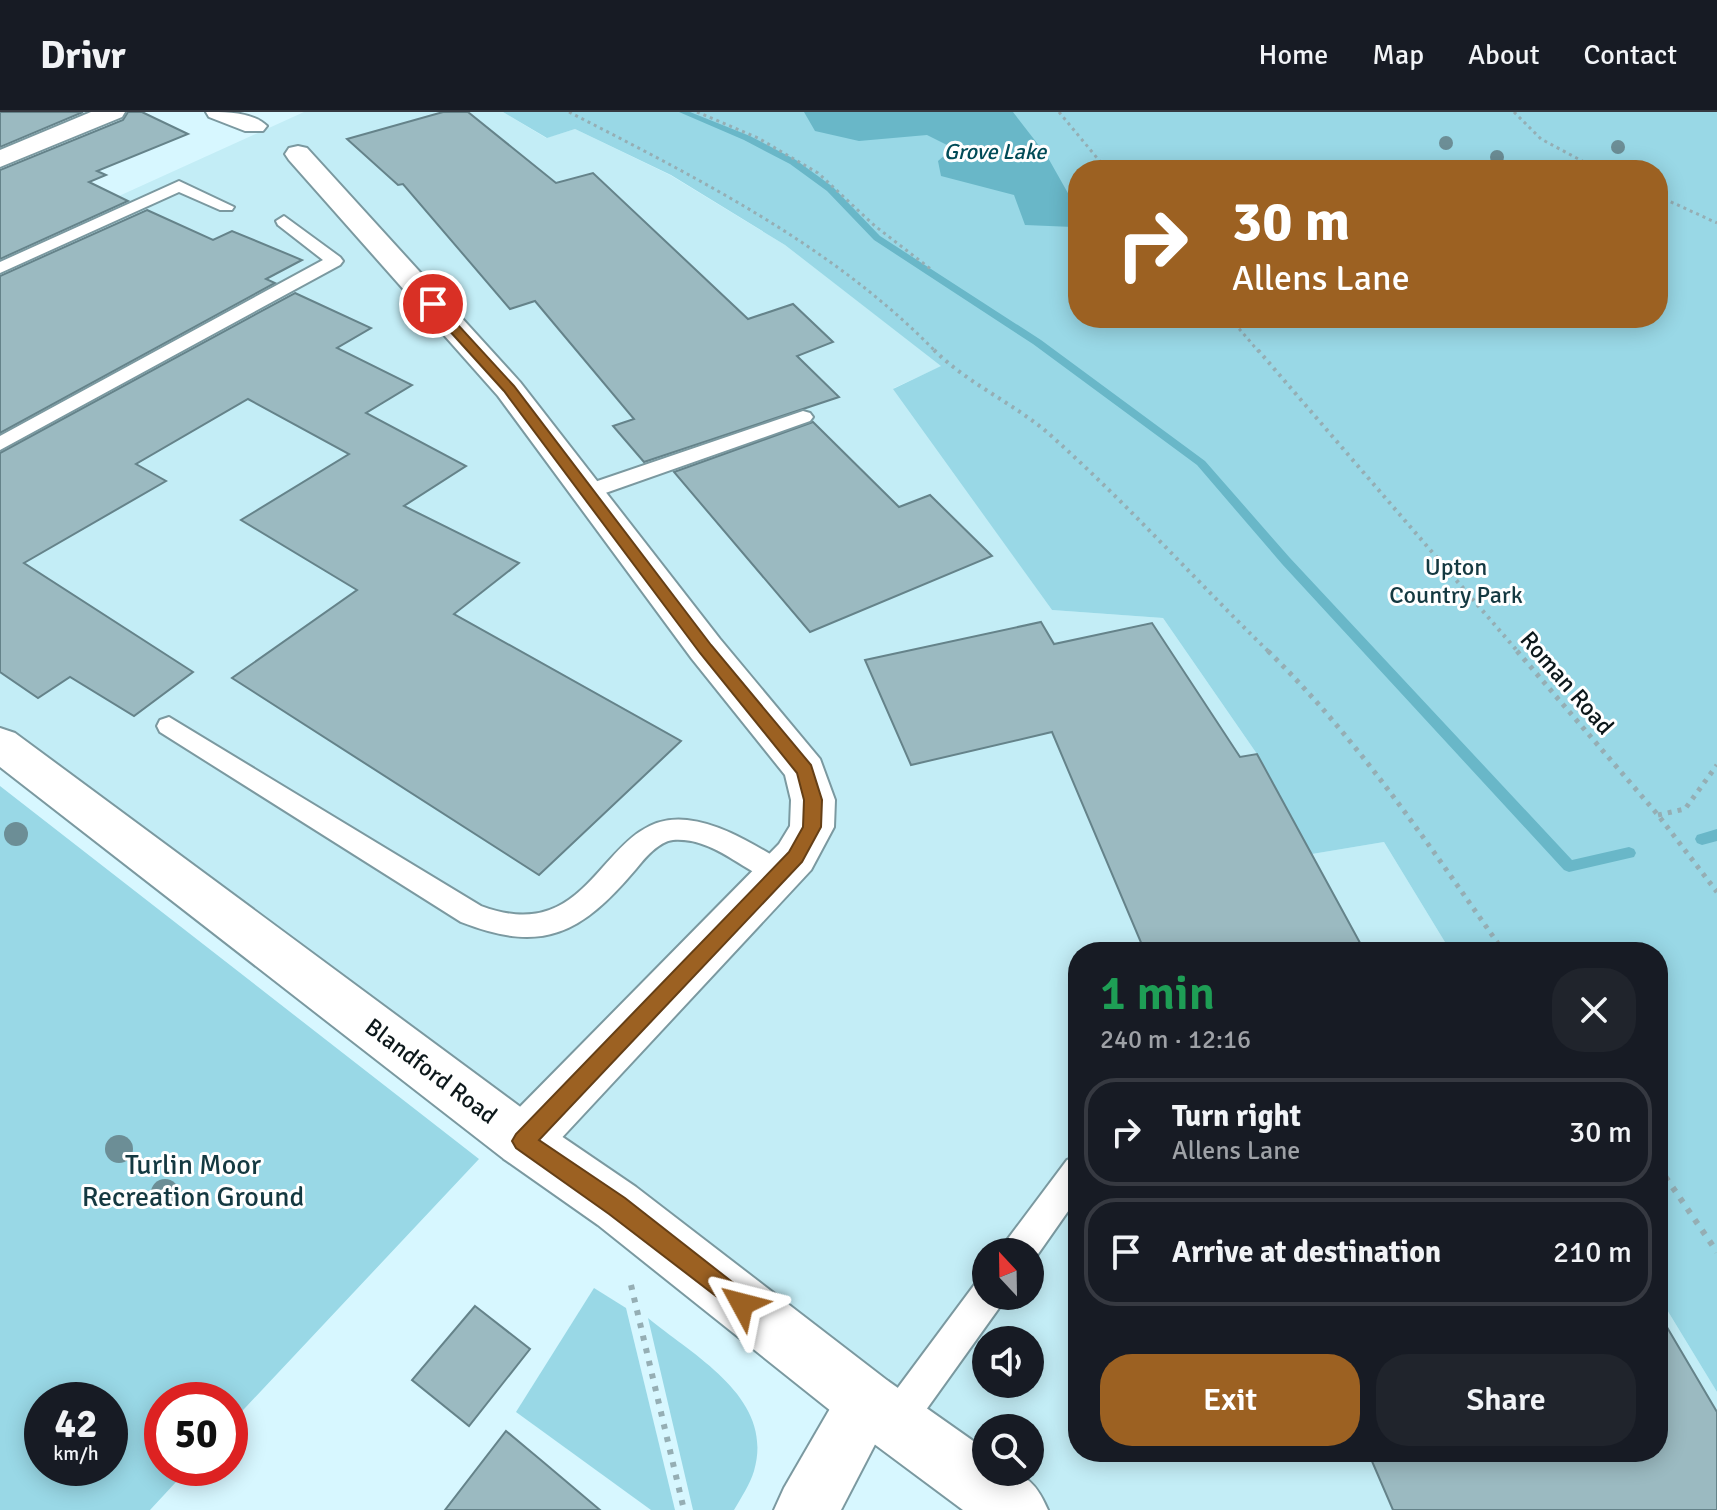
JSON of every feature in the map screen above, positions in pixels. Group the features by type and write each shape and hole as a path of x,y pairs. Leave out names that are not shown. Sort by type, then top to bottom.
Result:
{"street":[{"path":"0,159 113,112"},
{"path":"218,112 254,126"},
{"path":"298,154 346,188 509,389 706,649 805,770 813,800 812,827 795,857 523,1141"},
{"name":"Blandford Road","path":"0,744 523,1141 617,1206 881,1412 1016,1510"},
{"path":"806,1510 881,1412"}],"lane":[{"path":"0,268 179,186 226,207"},
{"path":"0,444 334,261 284,221"},
{"path":"587,492 803,417"},
{"path":"169,726 471,914 509,929 527,930 561,919 590,900 641,844 656,834 671,830 694,831 779,873"},
{"path":"1029,1238 1068,1185"},
{"path":"881,1412 974,1310"}],"path":[{"path":"569,112 717,188 806,245 904,319 941,357 1045,431 1126,505 1188,573 1318,700 1388,787 1497,942"},
{"path":"697,112 758,138 818,173 875,226 932,270"},
{"path":"1059,112 1099,160"},
{"path":"1514,112 1521,123 1559,153 1575,160"},
{"path":"1668,201 1717,223"},
{"name":"Roman Road","path":"1239,328 1658,815 1717,892"},
{"path":"1658,815 1685,809 1717,765"},
{"path":"1668,1181 1717,1252"},
{"path":"617,1206 632,1292 684,1510"}],"shaded area":[{"path":"304,112 503,112 546,138 575,129 670,175 785,245 942,366 894,388 1052,610 1163,618 1257,754 1312,854 1384,842 1445,942 1068,942 1068,1462 1668,1462 1668,1311 1717,1392 1717,1510 1016,1510 984,1486 1044,1486 1044,1414 972,1414 972,1477 0,744 0,250"}],"green space":[{"name":"Upton Country Park","path":"503,112 1717,112 1717,1392 1668,1311 1668,942 1445,942 1384,842 1312,854 1257,754 1163,618 1052,610 893,389 941,366 785,245 671,175 575,129 547,138"},
{"name":"Turlin Moor Recreation Ground","path":"0,786 479,1159 248,1405 248,1382 144,1382 144,1486 172,1486 150,1510 0,1510"},
{"path":"594,1288 626,1308 675,1510 651,1510 516,1412"},
{"path":"648,1318 708,1364 742,1401 753,1422 757,1445 754,1471 734,1510 693,1510"}],"water":[{"name":"Grove Lake","path":"804,112 1013,112 1047,156 1068,193 1068,227 1025,225 1014,195 941,176 938,161 953,148 927,135 859,141 815,131"}],"building":[{"path":"0,112 83,112 0,147"},
{"path":"128,112 142,112 188,134 97,171 106,175 89,182 128,201 0,259 0,170 123,120"},
{"path":"443,112 468,112 556,183 593,173 748,319 793,304 833,342 797,356 839,397 644,462 613,426 634,419 535,301 510,309 403,184 398,185 347,139"},
{"path":"147,210 213,240 232,231 302,260 266,279 275,283 0,433 0,276"},
{"path":"295,293 371,328 337,348 412,385 366,413 466,466 404,506 519,563 454,614 681,741 539,875 232,678 357,590 241,520 349,454 248,399 136,464 166,481 24,563 193,672 134,716 70,677 38,698 0,672 0,453"},
{"path":"813,422 899,507 930,495 992,556 810,632 674,472"},
{"path":"1041,622 1054,644 1152,623 1240,757 1257,754 1360,942 1141,942 1052,732 911,765 865,660"},
{"path":"475,1306 530,1349 469,1426 412,1380"},
{"path":"1668,1329 1717,1412 1717,1510 1393,1510 1372,1462 1668,1462"},
{"path":"506,1431 542,1461 600,1510 445,1510"}],"waterway":[{"path":"683,112 747,138 793,162 830,189 877,238 1037,342 1201,463 1286,561 1569,866 1629,853"},
{"path":"1702,839 1717,835"}],"route":[{"path":"433,304 509,389 706,649 805,770 813,800 812,827 795,857 523,1141 617,1206 742,1304"}]}
